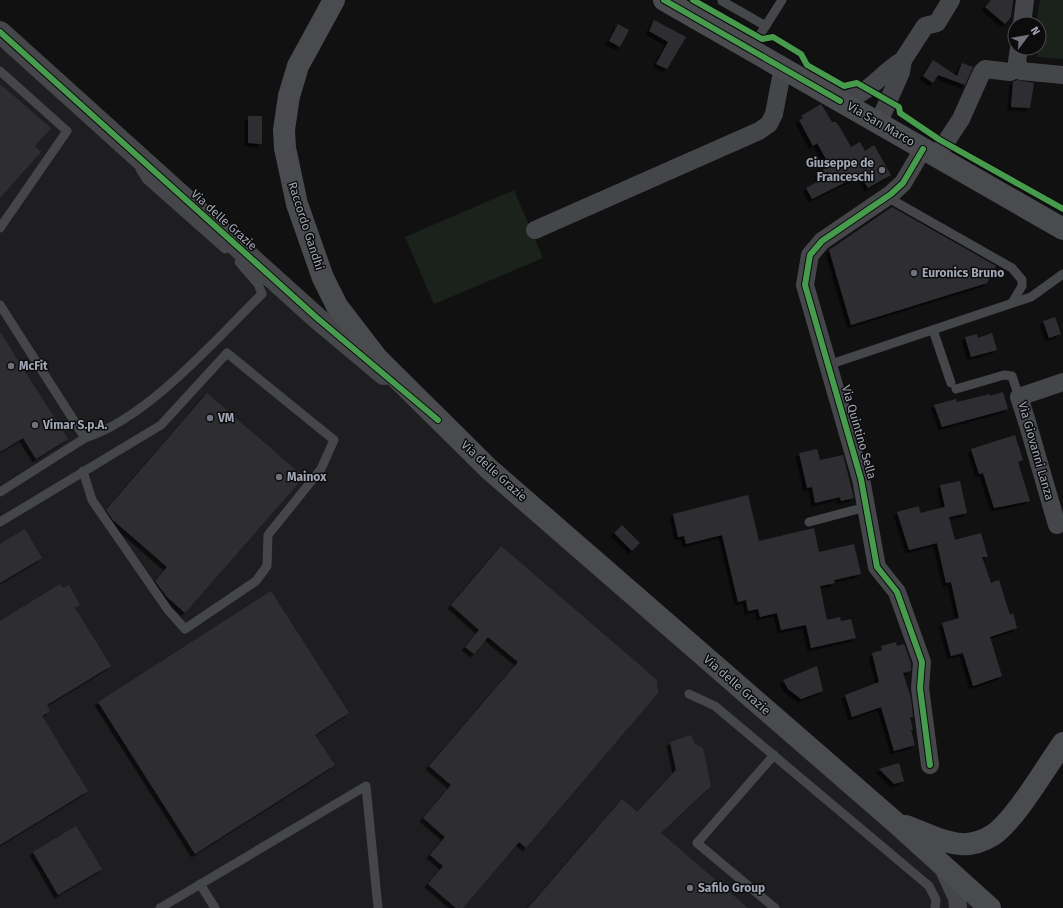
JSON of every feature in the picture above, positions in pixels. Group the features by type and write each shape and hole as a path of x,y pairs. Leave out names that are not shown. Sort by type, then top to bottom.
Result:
{"main road":[{"name":"Raccordo Gandhi","path":"334,0 298,66 289,96 284,130 285,148 292,186 323,278 337,306 377,358 438,420"},
{"name":"Via San Marco","path":"664,0 1063,229"},
{"name":"Via delle Grazie","path":"438,420 495,474 895,822 990,908"},
{"path":"895,822 951,843 967,844 984,840 999,829 1015,811 1063,743"}],"street":[{"path":"881,124 882,115 901,72 903,60 925,26 937,24 950,0"},
{"path":"1023,16 1025,0"},
{"name":"Via delle Grazie","path":"0,32 317,318 438,420"},
{"path":"1018,56 1018,67 1021,71 1063,75"},
{"path":"840,100 854,98 872,87 892,67 903,60"},
{"path":"535,230 759,131 769,124 774,114 783,67"},
{"name":"Via Quintino Sella","path":"930,765 920,688 922,662 897,592 877,567 861,479 805,285 810,254 822,241 887,197 903,183 961,119 982,72 985,69 1010,72 1018,67"},
{"name":"Via Giovanni Lanza","path":"1057,525 1019,398 1063,382"},
{"path":"939,862 957,898 958,908"}],"lane":[{"path":"723,0 722,1 766,26"},
{"path":"751,49 782,0"},
{"path":"0,71 67,131 0,228"},
{"path":"4,490 85,438 103,432 135,411 168,386 262,294 258,284 245,266 185,215 147,180 126,146"},
{"path":"887,197 1012,268 1022,280 1022,286 1012,303"},
{"path":"828,366 1031,297 1063,274"},
{"path":"0,305 85,438"},
{"path":"933,330 954,386 1004,376 1012,376 1019,398"},
{"path":"0,522 83,471 161,425 227,353 334,440 321,469 268,535 267,566 256,581 185,630 164,604 92,500 83,471"},
{"path":"809,522 866,507"},
{"path":"689,694 714,706 929,886 936,900 935,908"},
{"path":"774,755 697,843 775,908"},
{"path":"160,908 366,786 378,908"},
{"path":"200,884 215,908"}],"shaded area":[{"path":"1040,0 1063,0 1063,59 1037,57 1047,56 1047,16 1037,16"},
{"path":"0,40 383,374 977,908 0,908"},
{"path":"514,190 543,258 434,304 405,237"}],"building":[{"path":"991,0 1013,0 1011,16 1007,16 1007,22 1005,24 985,7"},
{"path":"654,20 686,37 667,69 656,64 668,42 649,31"},
{"path":"618,24 629,30 620,47 609,41"},
{"path":"933,60 957,76 962,63 973,67 965,85 938,75 933,83 923,76"},
{"path":"1017,80 1034,83 1030,108 1011,107 1013,82"},
{"path":"0,84 51,128 35,146 41,152 0,198"},
{"path":"821,104 832,122 836,122 839,126 851,147 860,142 865,151 874,145 891,175 868,188 860,175 812,199 806,188 821,180 817,173 830,166 817,143 813,146 799,120 803,118 801,116"},
{"path":"248,116 262,116 262,144 248,143"},
{"name":"Euronics Bruno","path":"892,207 996,266 987,283 851,325 829,250"},
{"path":"1055,317 1061,334 1049,338 1043,321"},
{"name":"McFit","path":"0,332 68,439 36,459 23,438 0,452"},
{"path":"992,333 997,350 971,357 965,337 977,334 978,338"},
{"path":"1003,392 1008,409 942,427 934,405 956,399 957,402"},
{"path":"207,393 304,477 185,613 167,597 155,581 167,567 113,520 106,510"},
{"path":"1015,435 1023,460 1018,462 1030,501 994,508 983,473 979,474 971,449"},
{"path":"817,449 820,460 843,455 854,498 841,501 840,497 815,503 812,487 807,488 799,453"},
{"path":"960,481 967,513 949,517 955,540 981,533 988,557 982,557 991,583 999,580 1010,615 1013,613 1017,628 990,637 1002,676 973,686 963,653 951,656 942,623 959,618 951,582 946,583 937,543 909,550 897,512 919,506 920,513 945,507 940,485"},
{"path":"748,495 759,541 814,528 819,552 854,544 861,574 834,580 835,583 820,586 827,620 840,617 841,621 851,619 856,638 811,648 806,625 781,630 777,613 760,617 758,609 748,611 746,600 738,602 722,535 686,544 684,536 678,537 673,514"},
{"path":"622,525 640,543 632,551 614,533"},
{"path":"25,529 42,558 0,583 0,544"},
{"path":"501,546 657,680 658,693 526,848 519,842 463,908 456,908 428,884 443,866 430,855 445,837 423,818 451,785 429,766 518,662 488,637 474,654 465,647 479,630 451,605"},
{"path":"60,584 63,588 69,585 80,605 75,608 111,666 47,705 50,711 42,716 88,791 0,845 0,621"},
{"path":"271,591 349,713 315,735 335,765 195,854 98,702"},
{"path":"896,642 897,646 904,644 911,663 911,671 903,673 911,698 913,717 910,717 913,729 911,730 915,745 894,751 881,707 852,717 845,695 879,682 872,653 882,650 881,646"},
{"path":"817,666 823,691 801,699 788,689 783,680"},
{"path":"691,735 695,744 703,748 711,786 661,833 748,908 528,908 622,799 637,812 676,770 670,742"},
{"path":"899,763 904,781 894,784 879,769"},
{"path":"76,826 102,869 58,895 33,852"}],"cycle path":[{"path":"664,0 840,101"},
{"path":"693,0 762,39 773,37 801,54 807,65 844,86 857,83 899,107 900,113 940,140 1063,209"},
{"path":"0,32 317,318 438,420"},
{"path":"923,149 903,183 891,194 822,241 810,255 805,285 861,479 877,567 897,592 922,662 920,688 930,765"}],"place":[{"name":"Giuseppe de Franceschi","path":"882,170"},
{"name":"Euronics Bruno","path":"914,273"},
{"name":"McFit","path":"11,366"},
{"name":"VM","path":"210,418"},
{"name":"Vimar S.p.A.","path":"35,425"},
{"name":"Mainox","path":"279,477"},
{"name":"Safilo Group","path":"690,888"}]}
